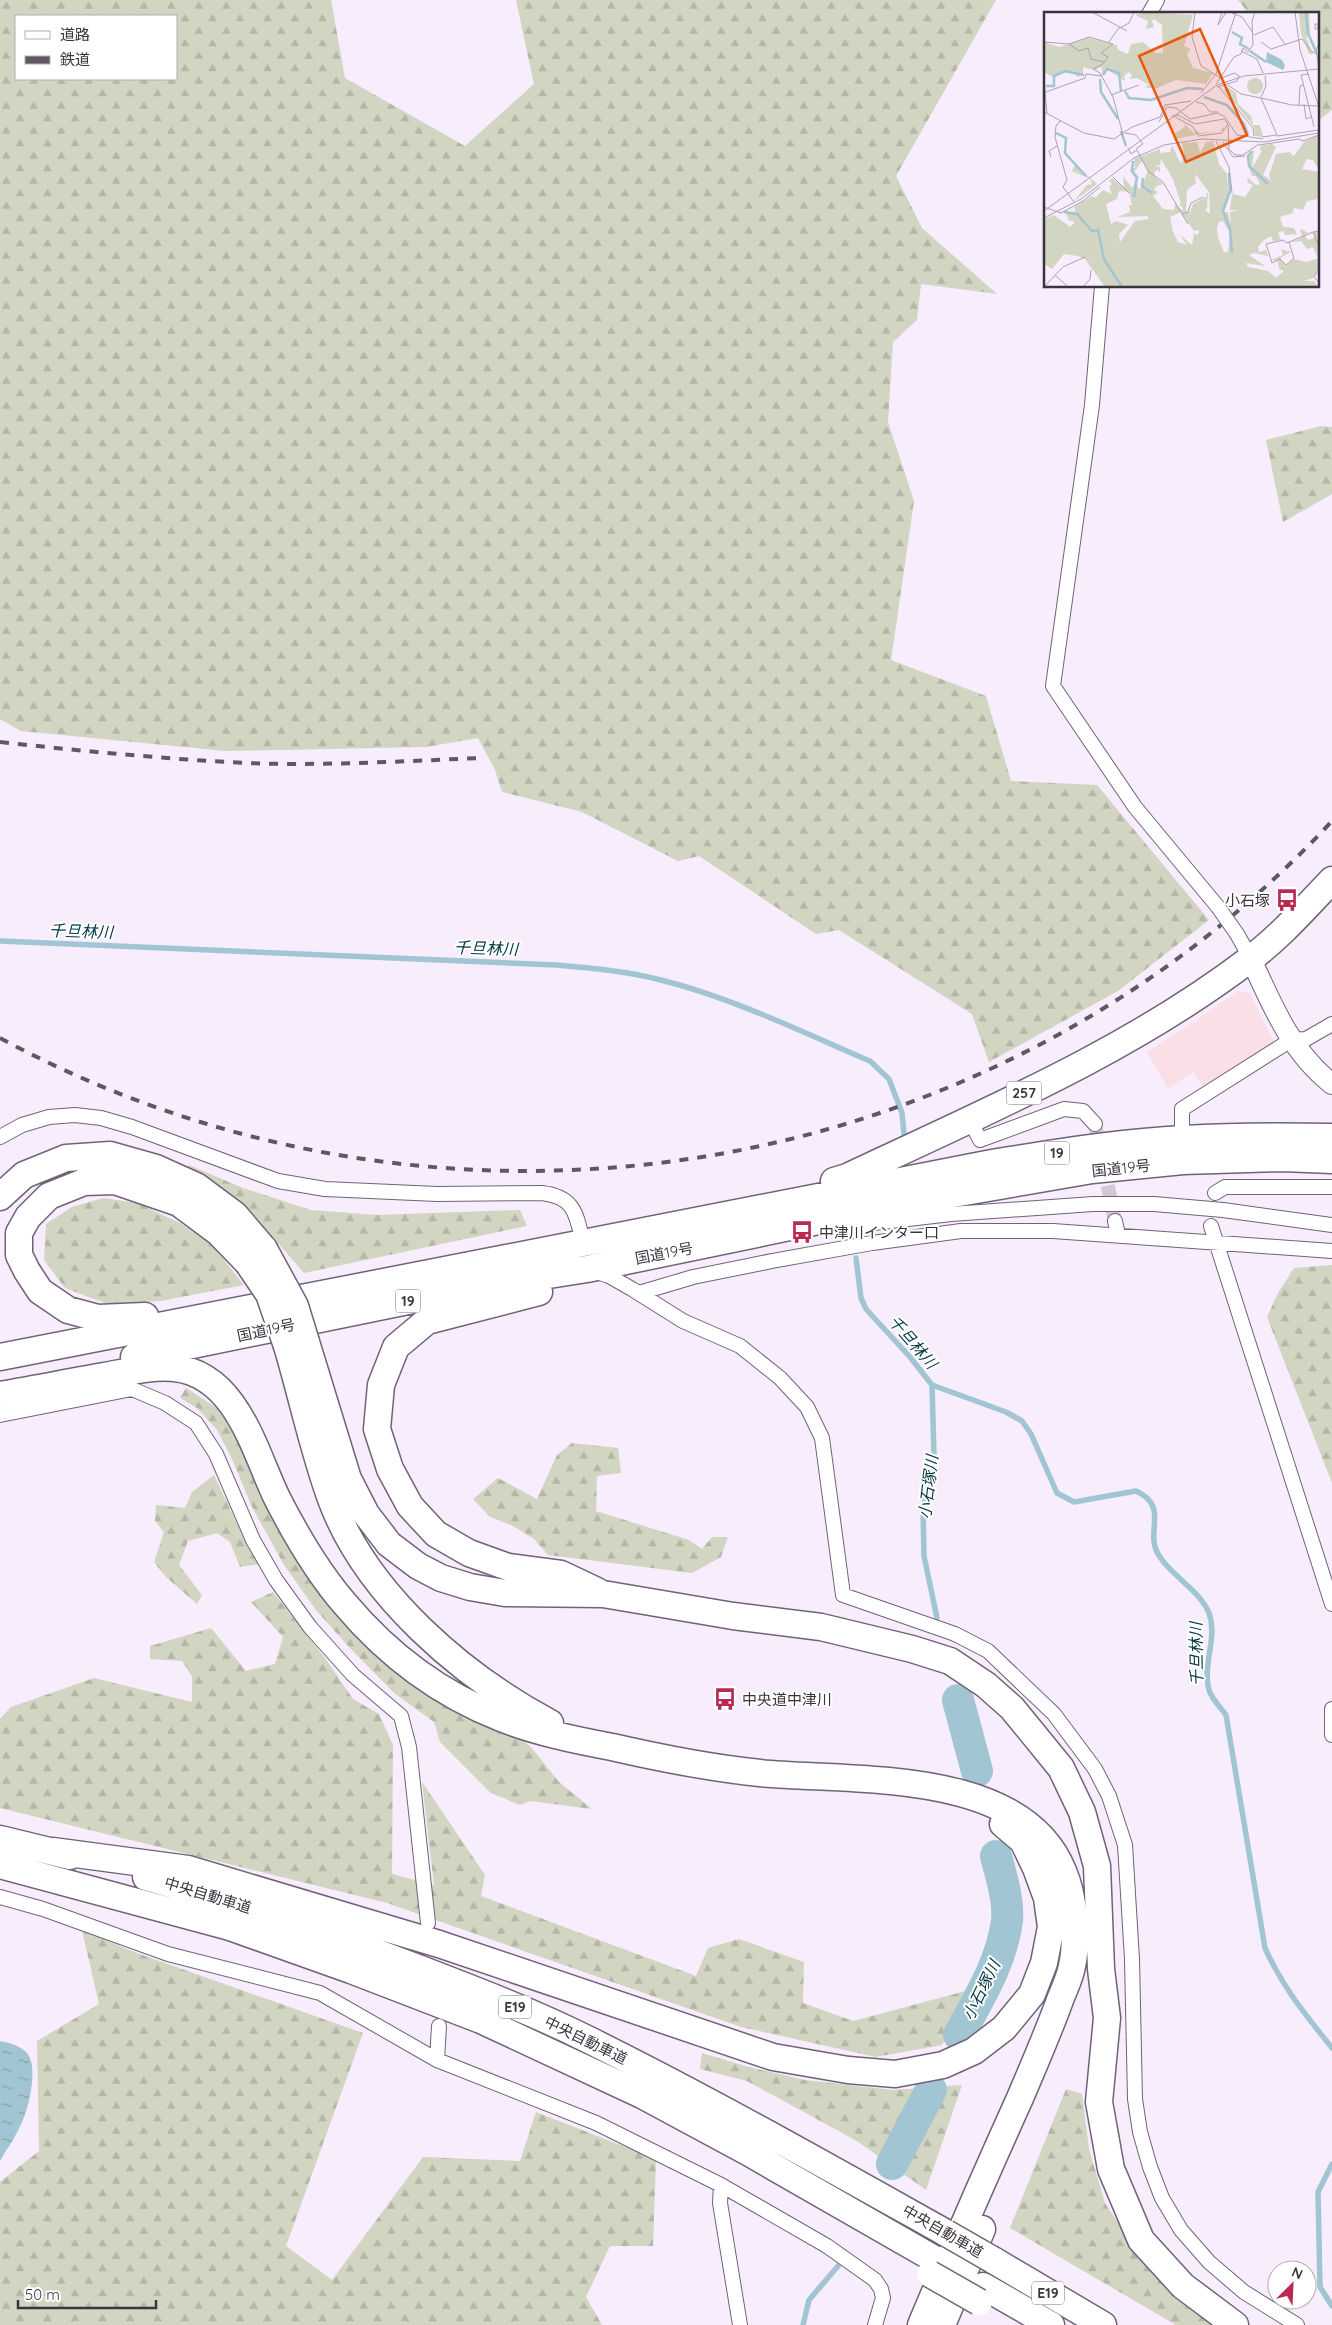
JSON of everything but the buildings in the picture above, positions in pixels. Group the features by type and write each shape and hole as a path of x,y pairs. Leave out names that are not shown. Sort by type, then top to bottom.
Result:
{"highway":[{"name":"257","path":"786,1204 805,1190 847,1178 975,1130 1128,1040 1165,1018 1251,959 1292,922 1332,880"},
{"name":"国道19号","path":"0,1357 992,1163 1093,1148 1182,1139 1277,1136 1332,1137"},
{"path":"0,1197 24,1175 66,1158 110,1155 156,1168 196,1186 235,1215 256,1256 269,1294 296,1344 348,1480 366,1514 390,1544 418,1566 440,1578 470,1587 505,1593 603,1594 821,1627 912,1649 950,1662 986,1685 1012,1708 1061,1768 1082,1812 1097,1866 1101,1968 1107,2018 1099,2102 1111,2169 1141,2240 1183,2286 1235,2325"},
{"name":"国道19号","path":"0,1384 482,1286 650,1267 669,1252 930,1198 1092,1170 1183,1161 1282,1158 1332,1160"},
{"path":"256,1256 218,1232 179,1203 115,1181 84,1182 49,1196 28,1217 19,1233 19,1255 40,1291 68,1310 98,1318 161,1314 309,1288 412,1265 494,1261"},
{"path":"598,1272 427,1321 396,1347 381,1385 377,1429 390,1469 410,1506 436,1534 469,1553 508,1567 561,1574 603,1594"},
{"path":"296,1344 331,1499 345,1530 379,1582 409,1619 472,1673 543,1719 586,1742"},
{"path":"0,1395 147,1368 177,1368 203,1377 233,1404 255,1446 277,1498 311,1558 345,1604 385,1646 420,1675 501,1718 586,1742 665,1759 760,1773 867,1778 971,1794 997,1804 1020,1817 1043,1839 1063,1869 1075,1922 1072,1965 1049,2031 921,2325"},
{"path":"53,1851 188,1869 448,1948 773,2057 848,2070 895,2074 943,2065 974,2051 1004,2028 1032,1994 1044,1963 1051,1927 1048,1898 1023,1841 995,1818 938,1789"},
{"name":"中央自動車道","path":"0,1840 53,1851 285,1918 485,1993 587,2039 774,2136 946,2233 1103,2325"},
{"name":"中央自動車道","path":"0,1865 230,1927 352,1970 480,2020 642,2095 777,2168 933,2267 981,2294 1051,2325"},
{"path":"942,2325 1063,2042 1086,1976 1098,1907"},
{"path":"981,2294 1020,2325"}],"street":[{"path":"1151,12 1157,0"},
{"path":"1102,288 1092,405 1053,686 1135,807 1218,906 1251,959 1272,1006 1291,1040 1316,1071 1332,1084"},
{"path":"1182,1139 1182,1109 1291,1040 1306,1038 1332,1024"},
{"path":"992,1163 975,1130 1064,1110 1083,1111 1095,1124"},
{"path":"0,1137 22,1125 49,1117 75,1115 101,1118 132,1127 278,1181 325,1189 437,1194 542,1193 557,1195 571,1203 583,1242"},
{"path":"1215,1194 1225,1187 1332,1188"},
{"path":"818,1222 837,1228 951,1214 1093,1204 1154,1204 1222,1210 1332,1225"},
{"path":"1116,1221 1118,1236"},
{"path":"1212,1226 1332,1604"},
{"path":"639,1293 693,1277 763,1263 916,1236 961,1231 1008,1230 1332,1251"},
{"path":"598,1272 639,1293 683,1321 740,1346 780,1378 807,1407 822,1438 843,1595 954,1634 988,1650 1054,1714 1095,1770 1109,1796 1125,1845 1132,1959 1136,2099 1140,2132 1150,2167 1162,2198 1181,2230 1209,2262 1244,2292 1297,2325"},
{"path":"0,1415 132,1389 165,1403 196,1423 216,1454 253,1540 276,1580 310,1627 352,1675 401,1716 409,1747 428,1923"},
{"path":"1332,1710 1332,1735"},
{"path":"0,1897 43,1909 168,1954 320,1993 436,2060 596,2123 721,2185 827,2246 875,2280 882,2288 882,2298 875,2325"},
{"path":"436,2060 439,2026"},
{"path":"721,2185 720,2203 740,2325"}],"shaded area":[{"path":"1238,991 1250,993 1274,1042 1203,1086 1193,1072 1168,1089 1147,1052"}],"green space":[{"path":"0,0 331,0 345,78 465,146 534,84 516,0 996,0 896,176 922,228 997,294 921,284 917,320 893,342 888,422 914,501 891,660 986,696 1011,781 1097,785 1209,920 1118,991 989,1062 972,1014 839,930 816,934 699,856 678,861 582,812 502,792 495,770 478,738 426,747 225,751 21,731 0,719"},
{"path":"1238,0 1332,0 1332,110 1320,119 1320,12 1246,12"},
{"path":"1321,426 1332,427 1332,494 1283,522 1266,440"},
{"path":"189,1165 243,1188 311,1210 375,1215 520,1210 527,1226 304,1273 266,1229 224,1191 186,1170"},
{"path":"103,1198 137,1203 180,1223 212,1245 244,1285 161,1301 107,1304 65,1288 44,1260 46,1224 72,1207"},
{"path":"1332,1265 1332,1483 1267,1317 1278,1293 1294,1268"},
{"path":"186,1388 217,1408 238,1435 332,1598 511,1730 531,1747 559,1782 592,1809 530,1801 520,1805 491,1793 440,1742 434,1722 394,1693 316,1610 284,1565 252,1507 232,1459 217,1430 197,1408 180,1398"},
{"path":"572,1443 618,1448 621,1473 597,1476 596,1511 689,1540 702,1549 712,1537 728,1537 721,1557 692,1573 548,1555 534,1539 513,1526 490,1517 473,1499 498,1478 537,1499 557,1455"},
{"path":"214,1475 241,1532 260,1564 240,1567 230,1542 217,1533 188,1541 179,1565 202,1595 197,1604 166,1577 154,1562 164,1532 155,1521 156,1505 185,1508 192,1492"},
{"path":"273,1592 325,1658 353,1699 379,1714 393,1745 392,1874 434,1885 422,1782 485,1875 481,1896 696,1976 708,1948 739,1939 804,1962 803,2003 853,2021 973,1989 942,2045 876,2057 741,2027 387,1903 0,1808 0,1719 11,1707 94,1678 192,1702 192,1676 182,1661 150,1659 150,1646 211,1628 246,1671 275,1664 283,1637 251,1602"},
{"path":"82,1930 134,1952 363,2033 286,2246 332,2280 423,2157 520,2161 536,2112 656,2159 653,2246 610,2246 586,2297 602,2325 0,2325 0,2182 39,2151 37,2041 99,2004"},
{"path":"702,2053 745,2066 805,2080 893,2090 962,2085 926,2190 857,2141 747,2081 700,2069"},
{"path":"1066,2089 1082,2094 1089,2149 1105,2203 1134,2248 1217,2325 1176,2325 1010,2228"}],"water":[{"path":"0,2041 16,2046 25,2051 29,2056 32,2064 32,2082 29,2102 22,2123 0,2161"}],"waterway":[{"name":"千旦林川","path":"0,941 556,965 635,974 688,987 714,996 793,1027 870,1061 889,1079 902,1113 904,1134"},
{"name":"千旦林川","path":"856,1258 861,1298 866,1309 910,1357 932,1385 1006,1412 1022,1421 1031,1434 1057,1493 1074,1502 1136,1491 1146,1497 1152,1504 1155,1519 1154,1544 1157,1552 1169,1568 1199,1597 1209,1613 1212,1632 1207,1681 1212,1696 1226,1715 1265,1948 1287,1988 1332,2048"},
{"name":"小石塚川","path":"932,1385 934,1456 923,1509 924,1556 937,1618"},
{"name":"小石塚川","path":"958,1700 977,1771"},
{"name":"小石塚川","path":"959,2035 988,1980 1004,1937 1007,1905 996,1856"},
{"name":"小石塚川","path":"892,2164 931,2090"},
{"name":"千旦林川","path":"1332,2164 1318,2192 1320,2287 1332,2306"},
{"name":"小石塚川","path":"803,2325 809,2300 838,2266"}],"tunnel":[{"path":"1095,1124 1115,1221"}],"railway":[{"path":"0,742 184,759 276,764 335,764 482,758"},
{"path":"0,1038 170,1112 346,1156 525,1171 703,1157 877,1114 1042,1044 1195,946 1332,821"}],"place":[{"name":"小石塚","path":"1287,900"},
{"name":"中津川インター口","path":"802,1232"},
{"name":"中央道中津川","path":"725,1699"}]}
